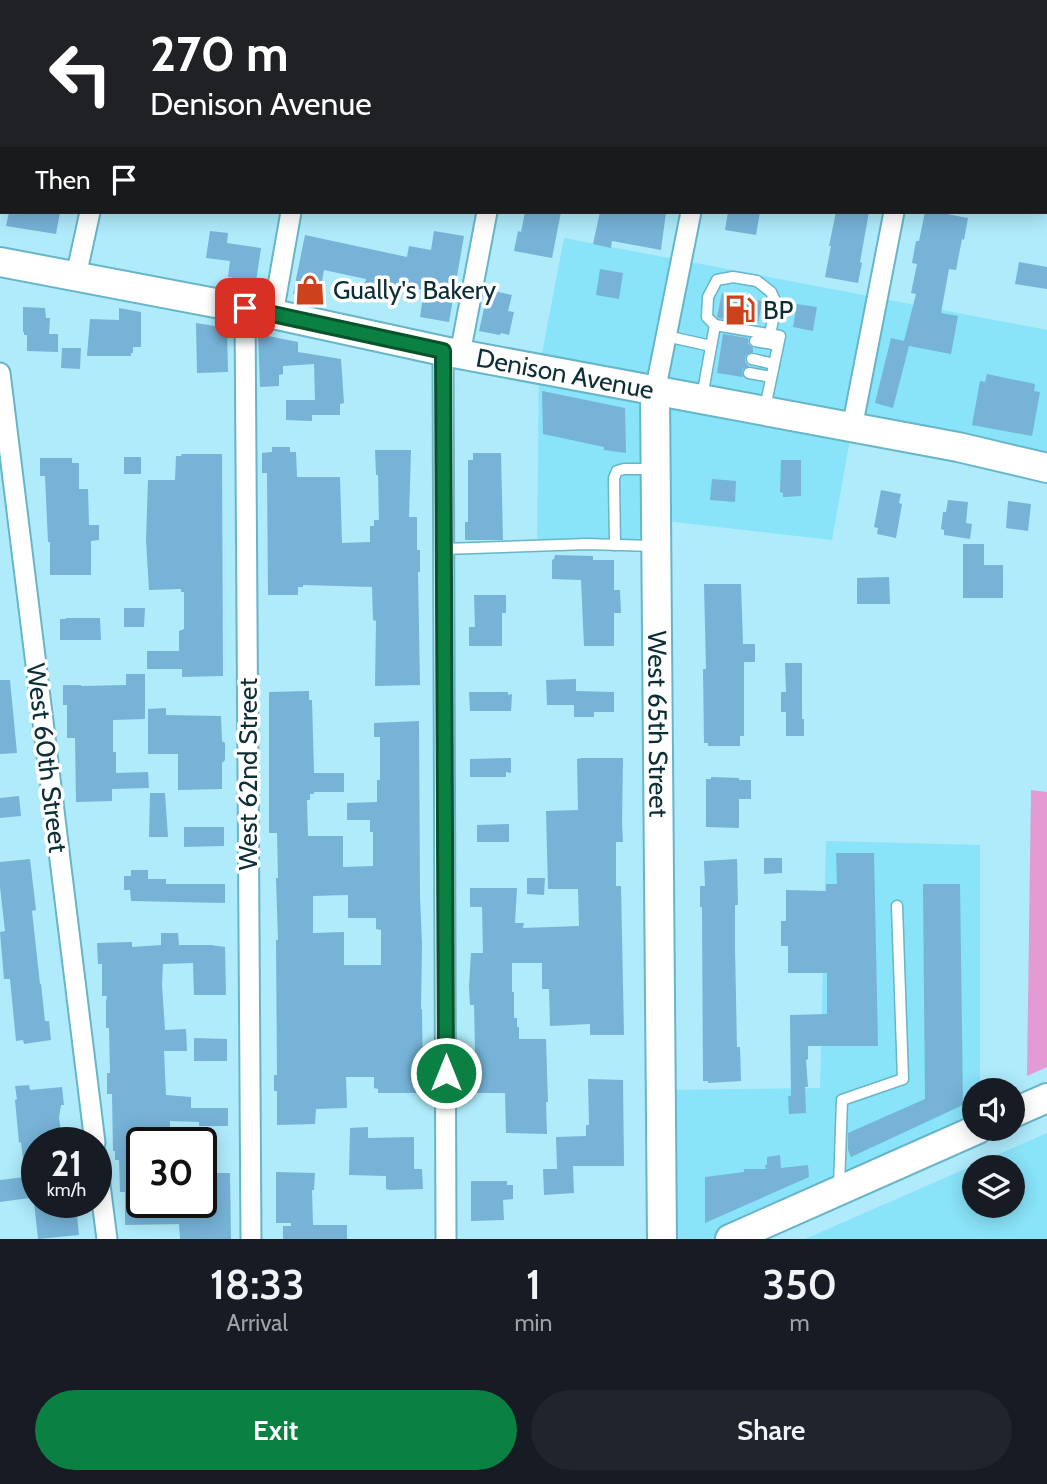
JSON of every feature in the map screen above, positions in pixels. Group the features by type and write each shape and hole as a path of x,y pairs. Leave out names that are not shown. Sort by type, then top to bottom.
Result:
{"street":[{"path":"76,276 89,214"},
{"path":"273,314 291,214"},
{"path":"446,1239 444,549 451,353 487,214"},
{"name":"West 65th Street","path":"662,1239 655,392 691,214"},
{"path":"852,428 894,214"},
{"name":"Denison Avenue","path":"0,262 245,308 451,353 1047,465"},
{"name":"West 62nd Street","path":"245,308 251,1239"},
{"name":"West 60th Street","path":"0,373 93,1127"},
{"path":"1025,1108 1047,1098"},
{"path":"730,1239 962,1136"},
{"path":"104,1218 107,1239"}],"lane":[{"path":"701,400 712,365 717,332 707,317 708,297 718,280 733,277 757,281 771,292 776,303 770,335"},
{"path":"717,332 780,336 764,412"},
{"path":"666,337 714,350"},
{"path":"755,341 778,345"},
{"path":"752,359 774,364"},
{"path":"750,373 771,377"},
{"path":"615,545 614,478 617,471 656,470"},
{"path":"444,549 587,544 657,546"},
{"path":"838,1191 842,1100 903,1079 897,906"}],"shaded area":[{"path":"564,238 1047,330 1047,460 852,428 832,540 657,520 657,546 537,546 539,369"},
{"path":"1031,790 1047,792 1047,1067 1027,1076"},
{"path":"826,841 980,845 980,1078 962,1078 962,1135 730,1239 662,1239 661,1090 820,1088"},
{"path":"1047,1133 1047,1239 805,1239 962,1170 962,1218 1025,1218 1025,1155 997,1155"}],"building":[{"path":"9,214 60,214 56,234 6,226"},
{"path":"525,214 561,214 552,258 514,251 518,231 521,232"},
{"path":"600,214 666,214 661,250 612,241 611,248 593,244"},
{"path":"728,214 760,214 756,235 725,230"},
{"path":"836,214 869,214 858,283 825,277"},
{"path":"925,214 968,218 956,270 949,269 941,313 958,316 951,354 909,346 893,408 875,403 891,338 904,341 916,294 911,293 917,264 912,263 916,241 919,241"},
{"path":"210,231 228,233 227,243 261,248 256,282 228,277 230,261 206,258"},
{"path":"434,231 464,236 449,322 420,317 424,290 387,283 385,291 364,286 366,279 324,270 319,299 293,294 305,235 407,257 409,246 431,250"},
{"path":"1019,262 1047,267 1047,289 1015,284"},
{"path":"600,269 623,273 619,299 596,295"},
{"path":"488,290 512,295 508,311 514,312 509,335 479,331"},
{"name":"BP","path":"722,293 762,301 758,325 717,317"},
{"path":"797,304 817,307 813,331 793,327"},
{"path":"23,307 45,308 46,318 50,318 49,334 58,334 58,352 27,351 27,335 23,332"},
{"path":"119,308 141,312 141,347 133,347 131,356 87,356 90,319 119,320"},
{"path":"196,323 227,328 228,372 197,373"},
{"path":"258,334 298,342 298,352 341,359 344,403 340,404 340,415 312,415 312,421 286,420 286,400 315,400 314,364 283,366 283,374 279,375 279,386 260,387"},
{"path":"723,334 748,338 748,344 753,348 753,352 745,357 749,366 743,369 743,377 717,373"},
{"path":"62,348 81,348 80,369 61,368"},
{"path":"987,374 1035,384 1034,391 1040,392 1032,436 972,425 980,381 985,382"},
{"path":"542,391 625,408 626,453 543,434"},
{"path":"272,447 290,447 290,452 296,452 297,477 340,477 342,543 370,542 370,526 374,526 374,520 379,520 375,450 411,450 409,517 417,517 417,550 420,550 420,685 375,686 376,621 373,620 372,587 303,585 298,587 298,595 268,595 267,473 262,473 262,453 272,452"},
{"path":"473,453 501,453 503,540 465,540 465,522 468,522 468,460 473,460"},
{"path":"181,454 222,454 223,676 182,677 182,669 147,669 147,651 179,651 179,631 184,629 184,592 181,592 181,589 149,590 146,540 148,480 175,480 176,456 182,456"},
{"path":"124,457 141,457 141,474 124,474"},
{"path":"40,458 72,458 72,463 79,463 79,489 88,489 89,525 99,525 99,540 91,541 91,575 50,575 45,476 40,476"},
{"path":"781,460 801,460 801,496 783,497 780,492"},
{"path":"712,479 736,481 735,502 710,500"},
{"path":"881,490 901,494 899,503 902,504 896,538 877,534 878,528 874,527"},
{"path":"948,500 968,502 966,523 972,524 970,539 944,535 944,530 941,529"},
{"path":"1008,501 1031,504 1028,531 1006,528"},
{"path":"963,544 984,544 984,565 1003,565 1003,598 963,598"},
{"path":"555,555 593,556 593,560 614,560 614,590 620,590 621,613 614,613 614,646 584,646 581,580 552,579 552,560"},
{"path":"889,577 890,604 857,604 857,578"},
{"path":"704,584 741,584 743,644 755,644 755,662 744,662 744,736 740,736 740,746 708,746 708,743 704,743"},
{"path":"474,595 506,595 506,613 502,613 502,646 469,646 469,627 475,627"},
{"path":"124,608 145,608 144,627 124,627"},
{"path":"100,618 101,640 60,640 60,619"},
{"path":"785,663 802,663 804,736 786,736 786,712 781,712 781,692 786,692"},
{"path":"126,674 145,674 145,719 113,720 116,773 148,772 149,788 112,789 112,801 76,802 75,738 67,738 67,705 63,705 63,685 126,685"},
{"path":"576,679 576,691 614,692 614,712 594,712 594,717 574,717 574,705 547,705 546,680"},
{"path":"0,680 10,680 17,753 0,754"},
{"path":"309,691 309,700 312,700 314,773 344,773 344,792 314,792 310,794 310,800 307,800 308,836 343,836 343,867 373,866 373,832 370,832 370,820 347,820 347,803 377,802 380,737 374,737 374,723 419,721 423,1093 378,1093 378,1089 374,1088 374,1077 346,1077 347,1108 316,1109 315,1124 277,1125 274,1075 277,1075 278,878 277,833 269,833 269,692","holes":["348,895 348,918 376,918 376,929 381,930 381,965 344,965 344,932 313,933 313,896"]},
{"path":"469,692 508,692 508,695 512,694 511,711 470,711"},
{"path":"166,708 166,715 221,716 222,741 225,743 222,789 178,790 178,754 148,754 148,709"},
{"path":"511,758 511,773 506,772 506,777 470,777 470,759"},
{"path":"623,758 623,842 616,842 616,886 621,886 624,1035 590,1035 590,1024 550,1026 549,989 542,989 542,963 512,963 514,1018 517,1018 519,1039 546,1039 547,1134 506,1133 505,1093 476,1093 474,1005 470,1005 469,986 471,953 483,953 482,907 470,907 470,888 517,888 515,923 524,923 523,928 579,926 578,889 548,889 546,811 578,810 577,759"},
{"path":"711,777 751,780 751,799 739,799 739,828 706,827 706,779"},
{"path":"150,793 165,793 168,837 149,837"},
{"path":"19,796 21,816 0,818 0,798"},
{"path":"509,824 509,842 477,842 477,825"},
{"path":"184,827 224,827 224,846 184,847"},
{"path":"836,853 874,853 878,1046 808,1046 806,1113 789,1114 790,1015 827,1014 827,973 788,973 788,946 781,946 781,921 786,921 786,890 826,891 826,884 837,884"},
{"path":"764,858 782,858 782,873 764,874"},
{"path":"30,859 36,910 32,911 40,984 45,1021 49,1021 51,1040 24,1044 23,1040 16,1041 10,979 4,979 0,932 5,931 0,862"},
{"path":"737,859 735,949 737,1047 740,1047 741,1081 708,1083 703,1081 700,886 705,886 704,861"},
{"path":"131,870 148,870 148,879 166,879 166,884 225,884 225,903 131,901 130,890 124,890 124,876 131,876"},
{"path":"527,878 545,878 544,895 527,894"},
{"path":"923,884 960,884 962,1105 851,1157 848,1150 848,1133 925,1099"},
{"path":"161,933 178,933 179,945 225,947 226,995 194,995 193,963 163,964 162,985 165,1030 186,1029 187,1051 164,1051 166,1095 191,1097 191,1108 228,1108 228,1126 199,1126 199,1122 170,1121 170,1127 126,1127 126,1218 217,1218 217,1173 230,1173 231,1239 180,1239 179,1224 125,1225 125,1192 120,1192 119,1160 115,1160 113,1151 112,1094 107,1094 107,1073 110,1073 109,1028 106,1028 107,996 102,996 102,964 98,964 97,943 132,942 132,947 161,945"},
{"path":"194,1038 227,1039 227,1061 194,1061"},
{"path":"588,1079 623,1080 624,1166 573,1166 574,1193 544,1195 543,1169 557,1169 556,1137 586,1136 586,1125 589,1125"},
{"path":"29,1085 30,1090 62,1087 64,1105 61,1105 60,1127 21,1127 19,1143 15,1086"},
{"path":"368,1127 368,1138 414,1137 414,1169 422,1169 423,1189 390,1190 386,1189 386,1176 349,1175 350,1128"},
{"path":"780,1155 781,1168 808,1165 809,1177 705,1223 705,1177 744,1172 744,1169 766,1169 767,1157"},
{"path":"276,1172 315,1173 312,1190 313,1225 347,1225 347,1239 283,1239 283,1226 291,1226 291,1223 276,1223"},
{"path":"21,1177 21,1199 0,1202 0,1180"},
{"path":"471,1181 507,1181 507,1185 513,1185 513,1199 503,1200 504,1220 471,1221"},
{"path":"36,1218 77,1218 79,1235 38,1239"}],"place":[{"name":"Gually's Bakery","path":"310,290"},
{"name":"BP","path":"740,310"}],"route":[{"path":"245,308 443,351 446,1073"}]}
